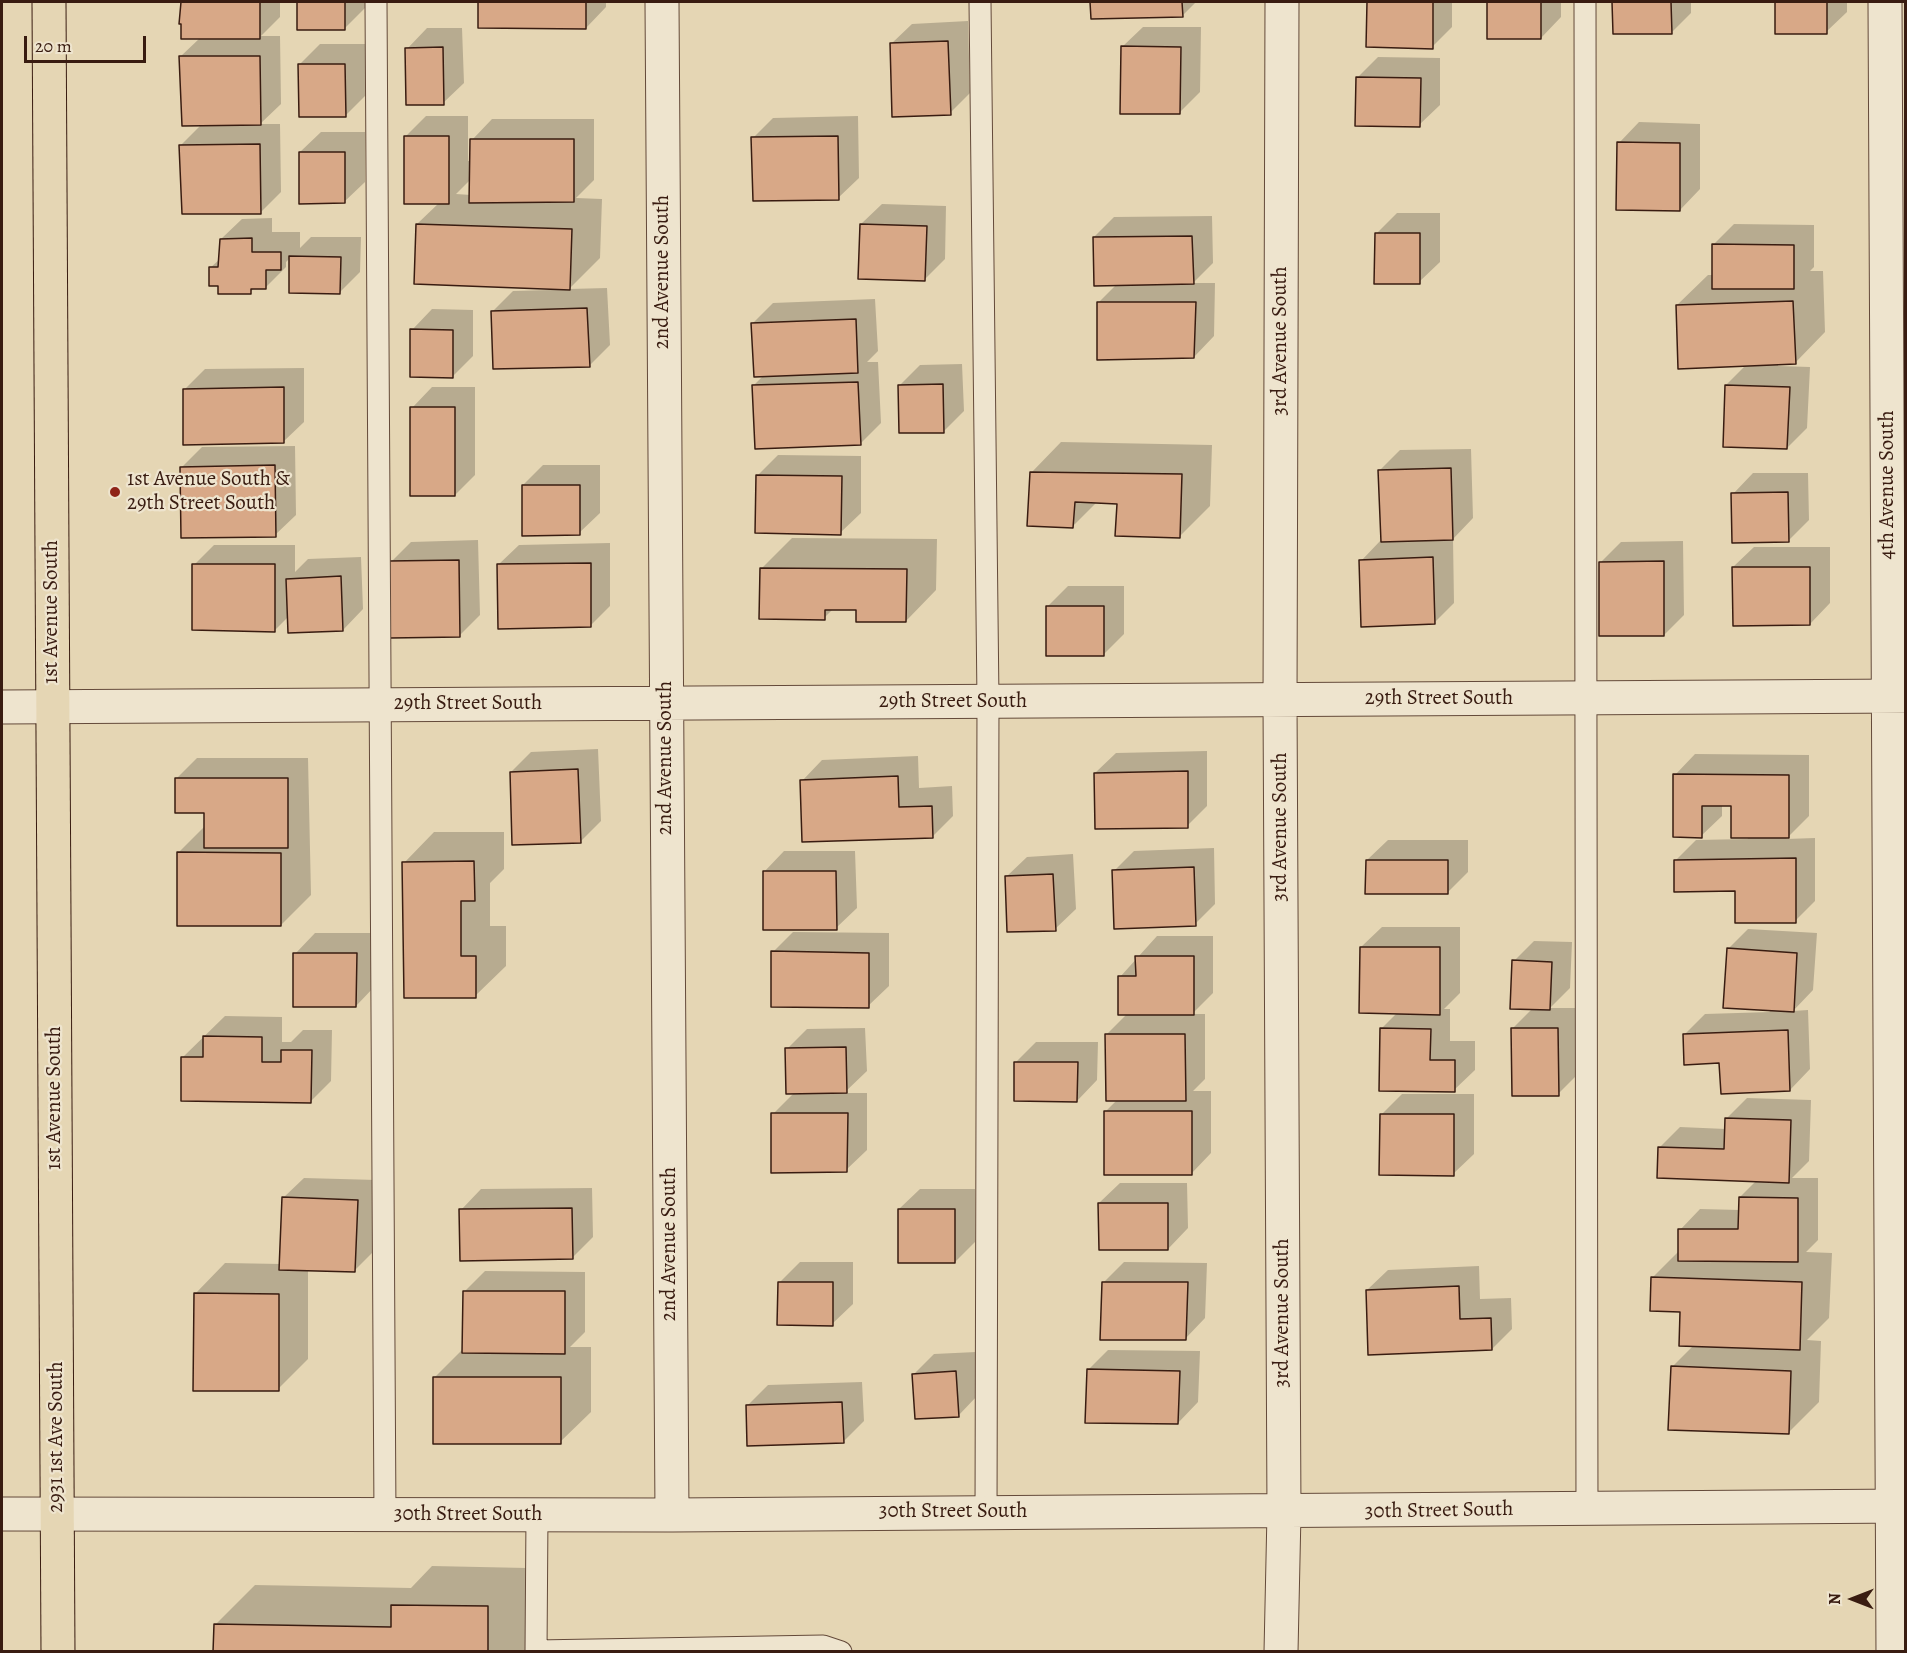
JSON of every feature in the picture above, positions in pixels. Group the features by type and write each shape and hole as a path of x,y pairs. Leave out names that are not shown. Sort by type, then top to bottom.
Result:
{"main road":[{"name":"1st Avenue South","path":"49,2 56,1222"},
{"name":"2931 1st Ave South","path":"56,1222 58,1652"}],"street":[{"name":"2nd Avenue South","path":"662,2 672,1515"},
{"name":"3rd Avenue South","path":"1281,1652 1284,1513 1280,700 1282,2"},
{"name":"4th Avenue South","path":"1885,2 1897,697 1899,1506 1893,1652"},
{"name":"29th Street South","path":"2,707 1897,697"},
{"name":"30th Street South","path":"2,1514 672,1515 986,1511 1284,1513 1899,1506"}],"lane":[{"path":"376,2 385,1515"},
{"path":"980,2 988,701 986,1511"},
{"path":"1585,2 1587,1510"},
{"path":"537,1515 536,1651 824,1646 841,1652"}],"building":[{"path":"181,2 260,2 260,39 181,39 181,24 179,24"},
{"path":"297,2 345,2 345,30 297,30"},
{"path":"478,2 586,2 586,29 478,28"},
{"path":"1090,2 1182,2 1183,17 1091,19"},
{"path":"1367,2 1433,2 1433,49 1366,47"},
{"path":"1487,2 1541,2 1541,39 1487,39"},
{"path":"1612,2 1671,2 1672,34 1613,34"},
{"path":"1775,2 1827,2 1827,34 1775,34"},
{"path":"948,41 951,115 892,117 890,43"},
{"path":"1121,46 1181,47 1180,114 1120,114"},
{"path":"443,47 444,105 406,105 405,48"},
{"path":"179,56 260,56 261,125 182,126"},
{"path":"298,64 345,64 346,117 299,117"},
{"path":"1356,77 1421,78 1420,127 1355,126"},
{"path":"404,136 449,136 449,204 404,204"},
{"path":"838,136 839,200 753,201 751,137"},
{"path":"470,139 574,139 574,202 469,203"},
{"path":"1617,142 1680,143 1680,211 1616,210"},
{"path":"260,144 261,214 182,214 179,145"},
{"path":"299,152 345,152 345,203 299,204"},
{"path":"416,224 572,229 570,290 414,284"},
{"path":"860,224 927,226 925,281 858,279"},
{"path":"1375,233 1420,233 1420,284 1374,284"},
{"path":"1192,236 1194,284 1094,286 1093,237"},
{"path":"252,238 252,252 281,252 281,270 266,270 266,289 251,289 251,294 218,294 218,286 209,286 209,267 218,267 220,239"},
{"path":"1712,244 1794,245 1794,289 1712,289"},
{"path":"289,256 341,257 340,294 289,293"},
{"path":"1793,301 1796,364 1678,369 1676,305"},
{"path":"1097,302 1196,302 1194,358 1097,360"},
{"path":"587,308 590,367 493,369 491,311"},
{"path":"856,319 858,373 754,377 751,323"},
{"path":"410,329 453,330 453,378 410,377"},
{"path":"858,382 861,445 755,449 752,385"},
{"path":"943,384 944,433 899,433 898,385"},
{"path":"1725,385 1790,387 1787,449 1723,447"},
{"path":"284,387 284,443 183,445 183,389"},
{"path":"410,407 455,407 455,496 410,496"},
{"path":"275,465 276,537 181,538 180,467"},
{"path":"1451,468 1453,540 1381,542 1378,470"},
{"path":"1030,472 1182,474 1180,538 1115,536 1117,504 1075,502 1073,528 1027,526"},
{"path":"756,475 842,476 841,535 755,533"},
{"path":"522,485 580,485 580,535 522,536"},
{"path":"1788,492 1789,542 1732,543 1731,493"},
{"path":"1433,557 1435,624 1361,627 1359,560"},
{"path":"459,560 460,637 390,638 389,561"},
{"path":"1664,561 1664,636 1599,636 1599,562"},
{"path":"591,563 591,627 498,629 497,564"},
{"path":"192,564 275,564 275,632 192,630"},
{"path":"1732,567 1810,567 1810,625 1733,626"},
{"path":"760,568 907,569 906,622 856,622 856,610 825,610 825,620 759,619"},
{"path":"341,576 343,631 288,633 286,579"},
{"path":"1046,606 1104,606 1104,656 1046,656"},
{"path":"578,769 581,843 512,845 510,772"},
{"path":"1188,771 1188,828 1095,829 1094,773"},
{"path":"1673,774 1789,775 1789,838 1731,838 1731,806 1702,806 1702,838 1673,837"},
{"path":"898,776 899,807 932,806 933,838 802,842 800,780"},
{"path":"175,778 288,778 288,848 204,848 204,813 175,813"},
{"path":"177,852 281,853 281,926 177,926"},
{"path":"1796,858 1796,923 1735,923 1735,891 1674,892 1674,860"},
{"path":"1366,860 1448,860 1448,894 1365,894"},
{"path":"474,861 475,901 461,901 461,956 476,956 476,998 404,998 402,862"},
{"path":"1194,867 1196,926 1114,929 1112,870"},
{"path":"763,871 836,871 837,930 763,930"},
{"path":"1053,874 1056,931 1007,932 1005,876"},
{"path":"1360,947 1440,947 1440,1015 1359,1013"},
{"path":"1727,948 1797,953 1794,1012 1723,1008"},
{"path":"771,951 869,953 869,1008 771,1007"},
{"path":"293,953 357,953 356,1007 293,1007"},
{"path":"1135,956 1194,956 1194,1015 1118,1015 1118,976 1136,976"},
{"path":"1512,960 1552,962 1550,1010 1510,1009"},
{"path":"1380,1028 1431,1029 1430,1060 1455,1060 1455,1092 1379,1091"},
{"path":"1511,1028 1558,1028 1559,1096 1512,1096"},
{"path":"1788,1030 1790,1091 1721,1094 1719,1063 1684,1065 1683,1034"},
{"path":"1105,1034 1185,1034 1186,1101 1106,1101"},
{"path":"203,1036 262,1037 262,1062 281,1062 281,1050 312,1050 311,1103 181,1101 181,1057 203,1057"},
{"path":"846,1047 847,1093 786,1094 785,1048"},
{"path":"1014,1062 1078,1062 1077,1102 1014,1101"},
{"path":"1104,1111 1192,1111 1192,1175 1104,1175"},
{"path":"771,1113 848,1113 847,1172 771,1173"},
{"path":"1380,1114 1454,1114 1454,1176 1379,1175"},
{"path":"1725,1118 1791,1120 1789,1183 1657,1178 1658,1147 1724,1149"},
{"path":"282,1197 358,1200 355,1272 279,1270"},
{"path":"1739,1197 1798,1198 1798,1262 1678,1261 1678,1229 1738,1229"},
{"path":"1098,1203 1168,1203 1168,1250 1099,1250"},
{"path":"572,1208 573,1259 460,1261 459,1209"},
{"path":"898,1209 955,1209 955,1263 898,1263"},
{"path":"1651,1277 1802,1282 1800,1350 1679,1346 1680,1312 1650,1311"},
{"path":"778,1282 833,1282 833,1326 777,1325"},
{"path":"1102,1282 1188,1282 1186,1340 1100,1340"},
{"path":"1459,1286 1460,1319 1491,1318 1492,1350 1368,1355 1366,1290"},
{"path":"463,1291 565,1291 565,1354 462,1353"},
{"path":"194,1293 279,1294 279,1391 193,1391"},
{"path":"1671,1366 1791,1371 1789,1434 1668,1430"},
{"path":"1087,1369 1180,1371 1178,1424 1085,1423"},
{"path":"956,1371 959,1417 915,1419 912,1374"},
{"path":"433,1377 561,1377 561,1444 433,1444"},
{"path":"842,1402 844,1443 747,1446 746,1405"},
{"path":"391,1605 488,1606 488,1652 213,1652 214,1624 391,1627"}],"place":[{"name":"1st Avenue South & 29th Street South","path":"115,492"}]}
